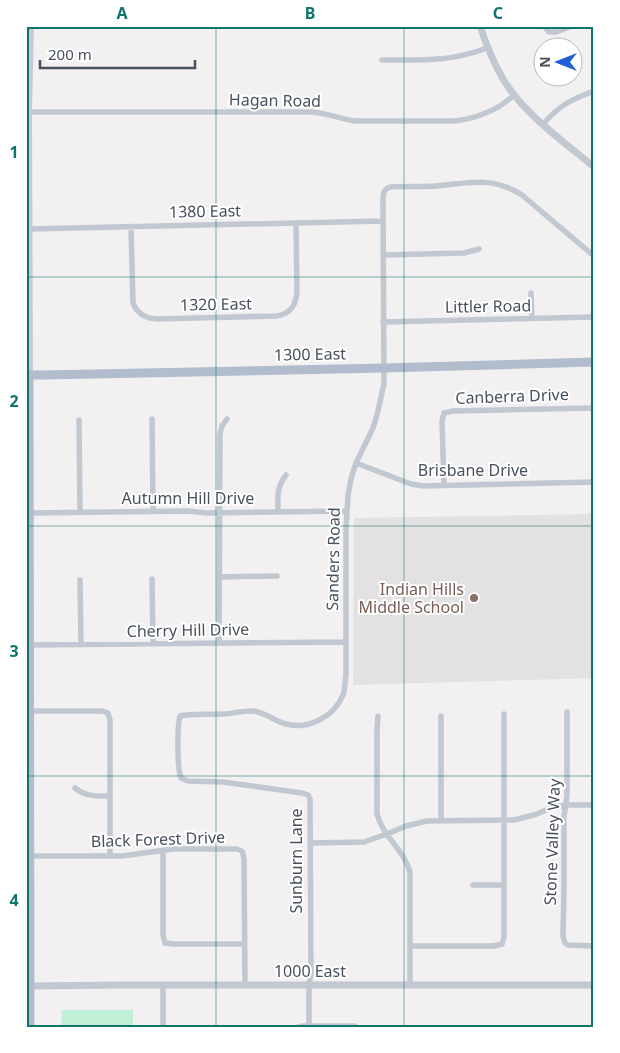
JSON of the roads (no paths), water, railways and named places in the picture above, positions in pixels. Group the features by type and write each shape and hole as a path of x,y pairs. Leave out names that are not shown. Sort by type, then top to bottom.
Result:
{"main road":[{"path":"30,26 27,178 29,229 28,374 30,513 28,547 30,646 28,986 30,1027"},
{"name":"1300 East","path":"28,374 384,368 594,362"}],"street":[{"path":"480,26 494,65 514,95 543,124 594,168"},
{"path":"544,26 549,32 556,32 572,26"},
{"path":"382,60 439,60 487,48"},
{"path":"543,124 570,100 594,91"},
{"name":"Hagan Road","path":"28,112 312,112 355,121 455,121 469,119 496,110 514,95"},
{"name":"Sanders Road","path":"181,778 179,771 180,716 249,711 262,713 286,724 305,724 324,718 332,711 343,694 346,676 346,511 356,463 373,428 384,384 382,222 385,189 390,187 438,186 474,182 490,182 504,186 522,195 594,256"},
{"name":"1380 East","path":"29,229 382,222"},
{"name":"1320 East","path":"131,227 133,298 140,314 156,319 267,316 282,315 291,310 294,306 297,292 296,223"},
{"path":"383,255 464,253 479,249"},
{"path":"531,293 532,318"},
{"name":"Littler Road","path":"383,322 594,317"},
{"name":"Canberra Drive","path":"444,486 442,421 444,413 452,411 594,408"},
{"path":"219,643 220,434 227,418"},
{"path":"79,420 80,512"},
{"path":"152,420 153,511"},
{"name":"Brisbane Drive","path":"356,463 411,484 423,486 594,482"},
{"path":"278,512 278,491 286,475"},
{"name":"Autumn Hill Drive","path":"30,513 346,511"},
{"path":"220,577 278,576"},
{"path":"152,579 153,644"},
{"path":"80,580 80,645"},
{"name":"Cherry Hill Drive","path":"30,646 346,642"},
{"path":"30,711 102,711 108,713 110,720 110,856"},
{"name":"Stone Valley Way","path":"567,712 567,796 564,816 564,940 568,945 594,946"},
{"path":"410,946 494,946 502,944 504,937 504,714"},
{"path":"378,716 377,814 381,826 403,855 410,872 410,985"},
{"path":"441,716 441,821"},
{"name":"Sunburn Lane","path":"181,778 188,781 223,782 308,795 310,802 311,973 309,985 309,1026"},
{"path":"76,788 81,793 89,796 110,796"},
{"path":"310,843 364,842 416,823 524,818 554,807 594,805"},
{"name":"Black Forest Drive","path":"29,852 110,856 163,850 236,849 242,851 244,858 245,985"},
{"path":"163,850 163,935 165,943 245,944"},
{"path":"472,885 504,885"},
{"path":"163,985 163,1027"},
{"name":"1000 East","path":"28,986 594,985"},
{"path":"298,1027 355,1026"}],"place":[{"name":"Indian Hills Middle School","path":"474,598"}]}
